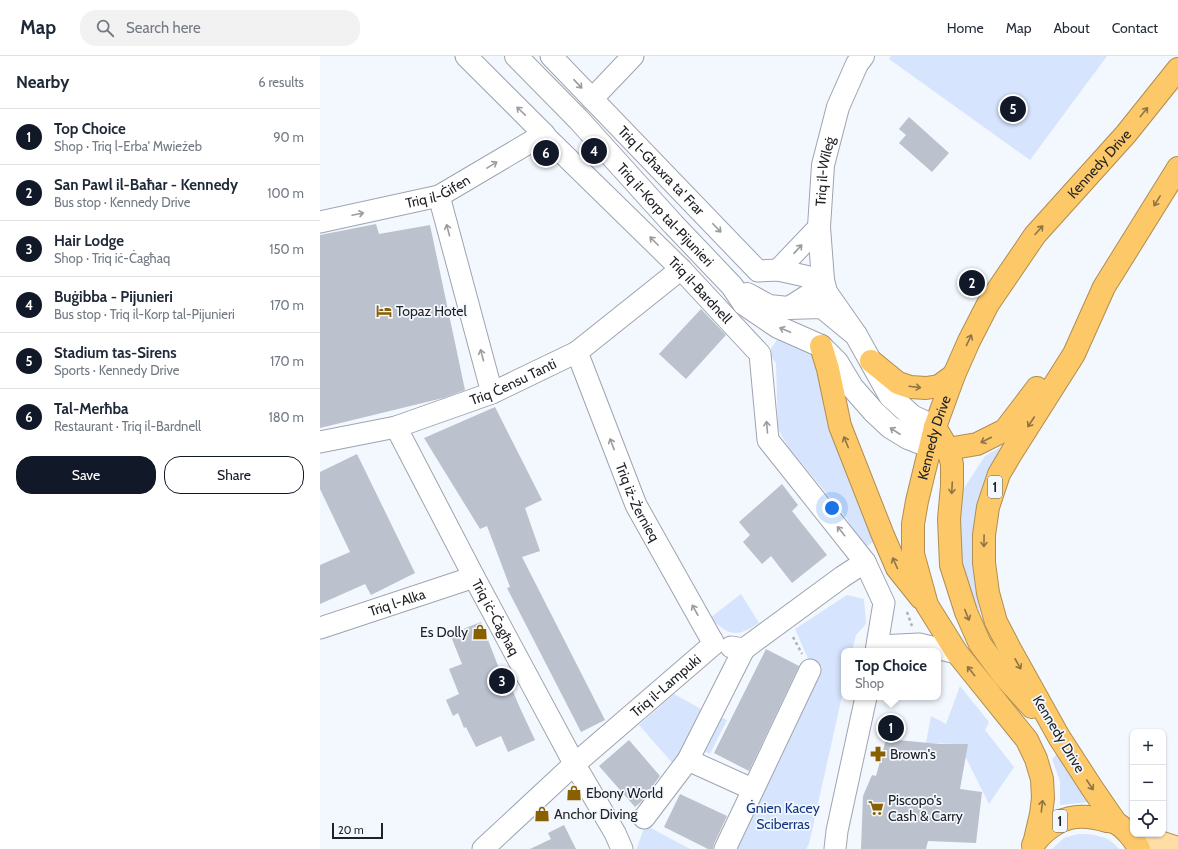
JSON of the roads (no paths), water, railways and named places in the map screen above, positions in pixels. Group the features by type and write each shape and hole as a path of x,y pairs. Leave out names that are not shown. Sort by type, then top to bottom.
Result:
{"highway":[{"name":"Kennedy Drive","path":"1032,846 1041,814 1043,798 1042,779 1036,759 1027,740 957,653 927,605 913,554 913,524 923,475 938,441 954,376 968,341 988,304 1035,235 1126,134 1178,69"},
{"name":"Kennedy Drive","path":"1127,830 1092,788 1059,737 996,622 988,593 984,563 984,535 988,507 999,474 1074,354 1104,287 1178,168"},
{"path":"938,441 977,444 1005,430 1034,393 1124,253"},
{"path":"821,346 828,369 840,426 882,534 897,568 927,605"},
{"path":"871,361 898,383 910,387 926,388 939,386 954,376"},
{"path":"938,441 952,464 949,519 951,565 966,612 980,644 1003,675 1059,737"},
{"name":"1","path":"1032,846 1045,830 1060,821 1076,816 1094,816 1127,830 1139,849"}],"main road":[{"path":"1127,830 1178,848"}],"street":[{"name":"Triq il-Bardnell","path":"466,56 547,138 681,269 760,354 768,440 865,562 884,603 877,648"},
{"name":"Triq il-Korp tal-Pijunieri","path":"516,56 579,120 673,224 732,286 744,304 758,315 778,327 821,346"},
{"name":"Triq l-Għaxra ta' Frar","path":"551,56 758,271 778,270 824,291"},
{"path":"592,99 633,56"},
{"name":"Triq il-Wileġ","path":"821,346 824,291 818,227 823,165 838,108 857,64 863,56"},
{"name":"Triq il-Ġifen","path":"320,222 439,196 544,134"},
{"path":"439,196 492,393"},
{"path":"778,270 818,227"},
{"name":"Triq Ċensu Tanti","path":"320,442 396,427 492,393 577,352 681,269"},
{"name":"Triq il-Korp tal-Pijunieri","path":"732,286 769,306 788,308 824,291"},
{"path":"824,291 856,335 890,396 938,441"},
{"path":"821,346 836,362 852,387 874,412 890,427 908,438 938,441"},
{"name":"Triq iż-Żernieq","path":"577,352 636,505 714,644"},
{"name":"Triq iċ-Ċagħaq","path":"396,427 474,577 575,765 615,833 622,849"},
{"path":"644,818 688,760 744,649 865,562"},
{"name":"Triq l-Alka","path":"320,628 474,577"},
{"name":"Triq il-Lampuki","path":"483,849 575,765 714,644 744,649"},
{"path":"877,648 919,644 936,648"},
{"path":"941,649 957,653"},
{"path":"724,849 810,670"},
{"path":"833,843 865,700"},
{"path":"688,760 752,789"}],"place":[{"name":"Stadium tas-Sirens","path":"1013,109"},
{"name":"Buġibba - Pijunieri","path":"594,151"},
{"name":"Tal-Merħba","path":"546,153"},
{"name":"San Pawl il-Baħar - Kennedy","path":"972,283"},
{"name":"Topaz Hotel","path":"384,311"},
{"name":"Es Dolly","path":"480,632"},
{"name":"Hair Lodge","path":"502,681"},
{"name":"Top Choice","path":"891,728"},
{"name":"Brown's","path":"878,754"},
{"name":"Ebony World","path":"574,793"},
{"name":"Piscopo's Cash & Carry","path":"876,808"},
{"name":"Anchor Diving","path":"542,814"}],"park label":[{"name":"Ġnien Kacey Sciberras","path":"783,816"}]}
